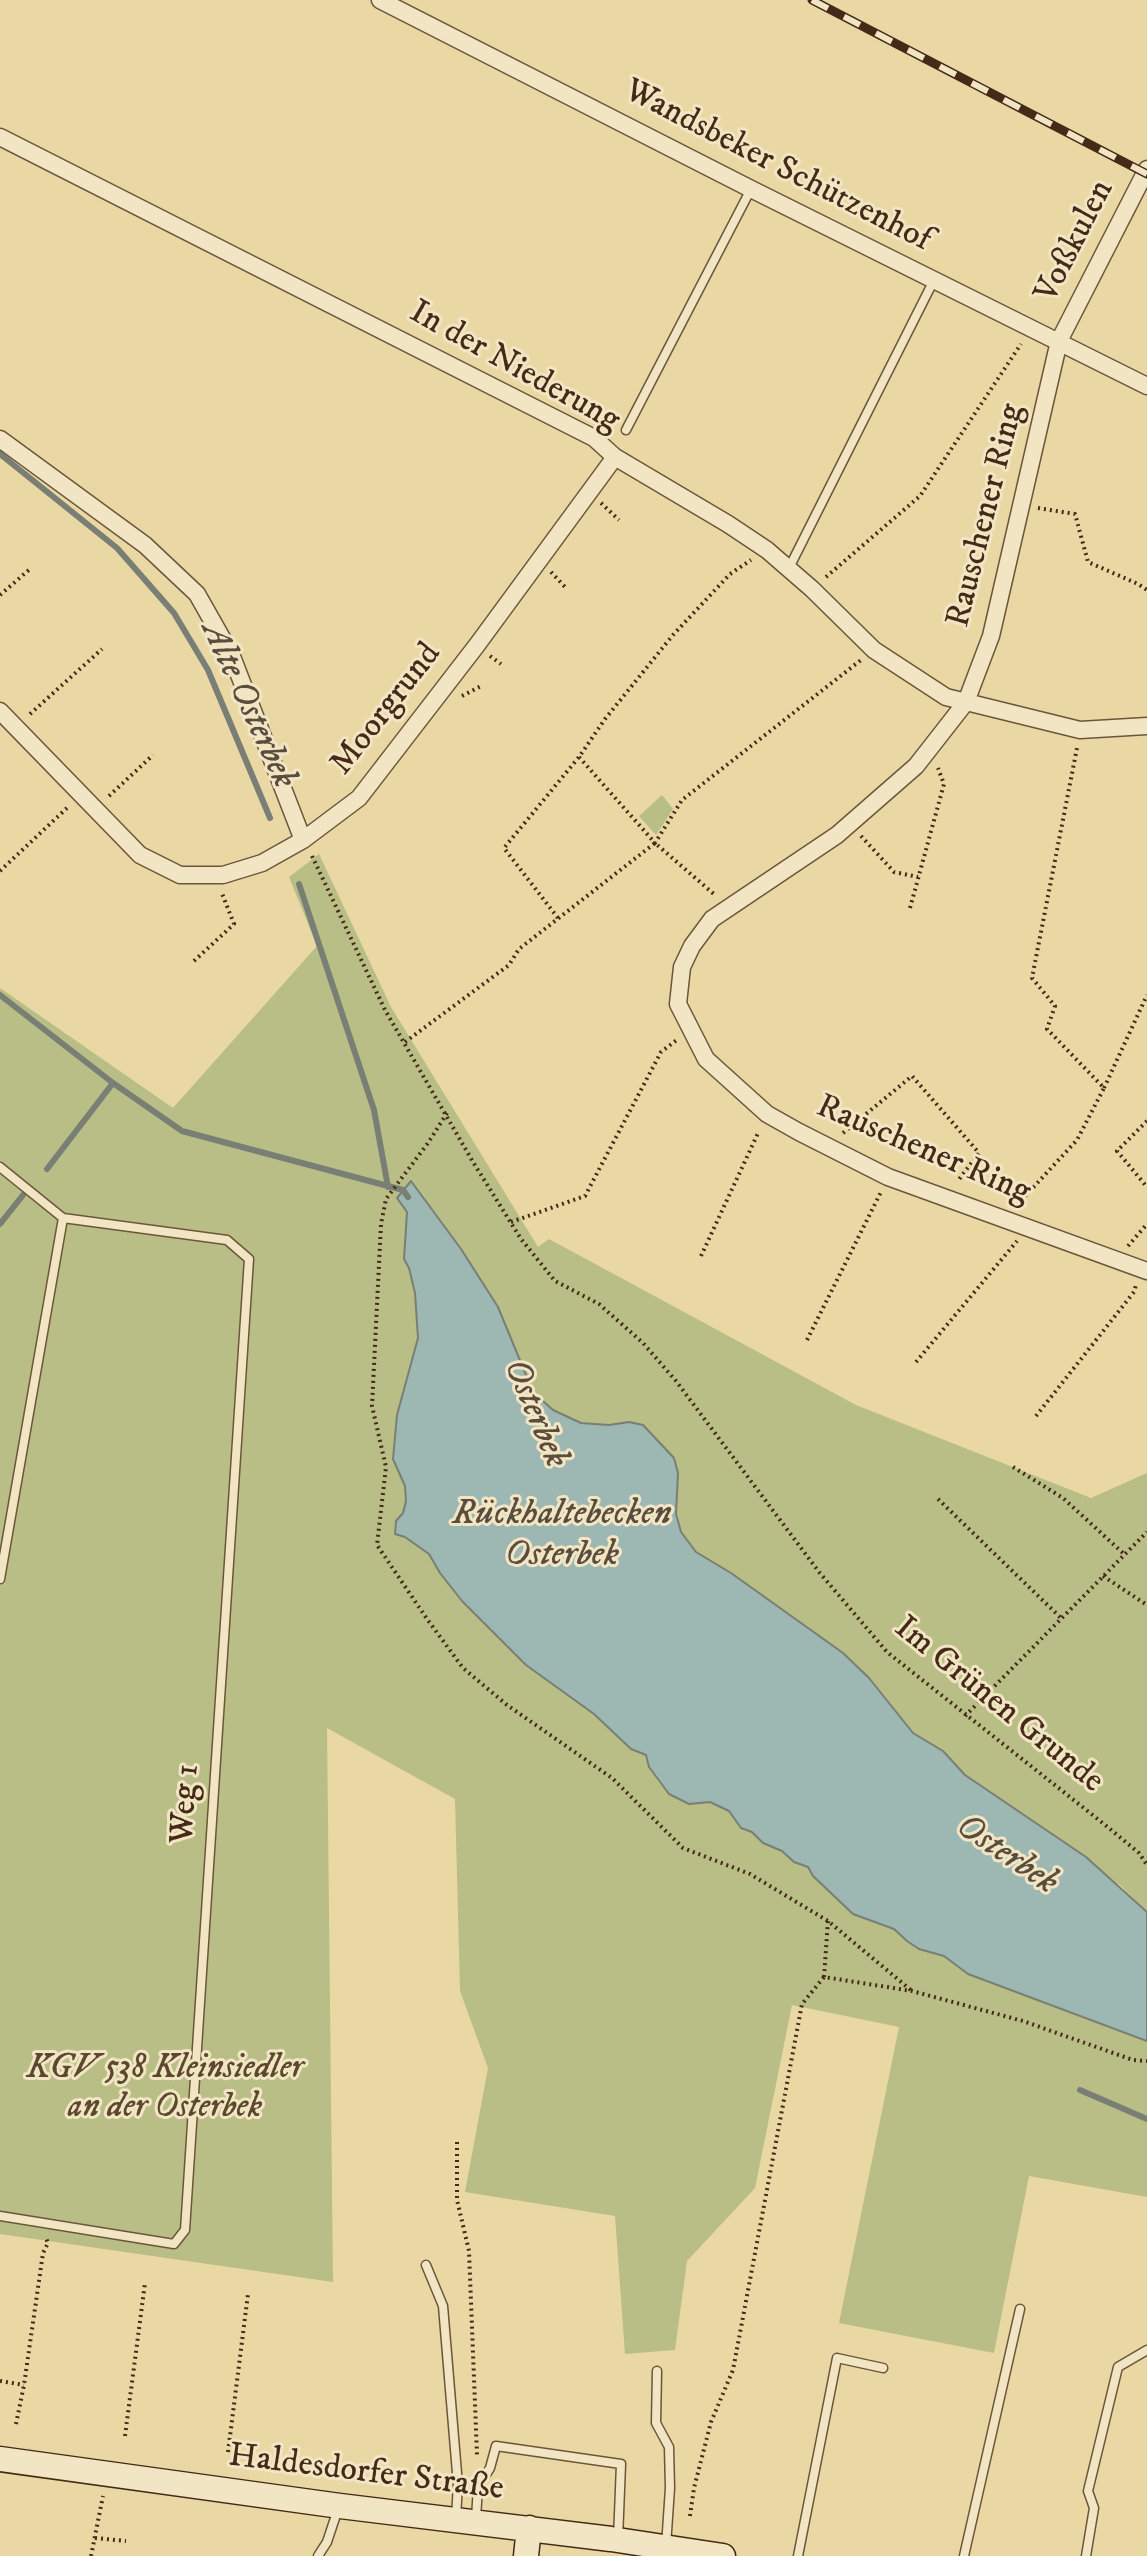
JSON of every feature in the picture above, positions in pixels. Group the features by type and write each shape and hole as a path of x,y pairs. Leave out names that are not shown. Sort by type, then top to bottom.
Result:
{"street":[{"name":"Wandsbeker Schützenhof","path":"380,0 1147,386"},
{"name":"In der Niederung","path":"0,137 594,438 615,457 767,550 874,650 946,697 966,702"},
{"name":"Voßkulen","path":"1059,341 1147,169"},
{"name":"Rauschener Ring","path":"1059,341 991,636 966,702 916,766 850,824 712,919 692,946 682,967 678,1004 706,1059 767,1114 888,1177 1144,1270"},
{"path":"0,439 145,545 197,594 231,654 303,840"},
{"name":"Moorgrund","path":"0,711 140,855 180,875 223,875 262,863 303,840 359,798 405,741 615,457"},
{"path":"966,702 1080,730 1147,726"},
{"name":"Haldesdorfer Straße","path":"0,2459 723,2556"},
{"path":"526,2556 529,2528"}],"lane":[{"path":"626,430 751,189"},
{"path":"789,568 934,280"},
{"path":"0,1167 63,1218 0,1579"},
{"name":"Weg 1","path":"0,2216 174,2244 185,2230 249,1259 227,1240 63,1218"},
{"path":"426,2265 443,2306 458,2485 465,2523"},
{"path":"964,2556 1020,2309"},
{"path":"1086,2556 1094,2508 1088,2491 1118,2367 1147,2350"},
{"path":"798,2556 837,2358 883,2368"},
{"path":"657,2371 656,2423 669,2447 666,2547"},
{"path":"465,2523 478,2487 490,2468 496,2446 621,2464 618,2540"},
{"path":"318,2556 327,2542 340,2506"}],"path":[{"path":"812,589 920,496 1027,334"},
{"path":"1022,506 1075,514 1088,562 1147,590"},
{"path":"558,918 504,848 673,635 730,574 767,550"},
{"path":"0,595 30,569"},
{"path":"16,727 102,649"},
{"path":"405,1043 509,965 519,949 655,843 682,800 874,650"},
{"path":"1080,730 1032,978 1055,1006 1047,1029 1104,1088"},
{"path":"910,908 944,784 931,747"},
{"path":"95,808 153,755"},
{"path":"579,757 655,843 729,907"},
{"path":"0,871 81,794"},
{"path":"850,824 894,872 918,877"},
{"name":"Im Grünen Grunde","path":"303,840 385,1010 521,1239 555,1281 599,1304 643,1343 676,1381 819,1572 887,1652 1104,1824 1139,1853 1147,1865"},
{"path":"194,961 234,924 215,875"},
{"path":"1003,1220 1077,1140 1147,995"},
{"path":"511,1222 585,1196 661,1052 690,1030"},
{"path":"826,1147 912,1076 979,1153 944,1198"},
{"path":"447,1113 386,1199 381,1224 372,1406 386,1467 377,1545 463,1668 507,1705 612,1778 683,1848 750,1874 828,1921 912,1991"},
{"path":"701,1256 767,1114"},
{"path":"1147,1121 1117,1151 1147,1187"},
{"path":"807,1340 888,1177"},
{"path":"1116,1260 1147,1224"},
{"path":"916,1362 1027,1229"},
{"path":"1036,1416 1134,1292 1144,1270"},
{"path":"1013,1467 1063,1498 1124,1554"},
{"path":"938,1499 1061,1618"},
{"path":"965,1716 1147,1532"},
{"path":"1103,1576 1147,1605"},
{"path":"690,2516 711,2422 733,2370 802,2004 824,1977 828,1921"},
{"path":"824,1977 912,1991 1023,2021 1133,2060 1147,2061"},
{"path":"457,2142 457,2200 469,2251 478,2487"},
{"path":"16,2424 43,2253 48,2243"},
{"path":"125,2436 145,2283"},
{"path":"228,2452 248,2294"},
{"path":"0,2381 24,2385"},
{"path":"91,2556 102,2503 104,2474"},
{"path":"95,2538 126,2541"}],"green space":[{"path":"662,795 673,809 656,835 639,816"},
{"name":"KGV 538 Kleinsiedler an der Osterbek","path":"319,854 391,1007 538,1247 549,1239 856,1405 1091,1498 1147,1473 1147,1912 1121,1886 965,1775 943,1751 913,1733 869,1678 843,1653 731,1573 696,1552 681,1532 676,1514 678,1473 629,1422 609,1425 581,1423 553,1410 533,1392 411,1182 397,1198 407,1212 404,1259 415,1293 418,1338 397,1415 400,1473 406,1501 403,1513 396,1521 395,1534 405,1537 429,1554 462,1601 526,1665 594,1714 631,1749 646,1755 659,1783 689,1804 710,1802 729,1811 741,1828 782,1851 794,1862 808,1867 813,1876 853,1914 894,1929 919,1949 944,1956 968,1974 1147,2041 1147,2197 1029,2176 994,2353 839,2323 899,2027 792,2005 755,2188 687,2261 675,2350 625,2354 615,2216 465,2192 488,2068 460,1991 455,1799 327,1728 333,2282 0,2234 0,988 173,1108 317,946 289,877"}],"water":[{"name":"Rückhaltebecken Osterbek","path":"411,1181 461,1249 498,1307 533,1392 553,1410 581,1423 609,1425 629,1422 643,1425 674,1458 678,1473 676,1514 681,1532 696,1552 731,1573 843,1653 869,1678 913,1733 943,1751 965,1775 1086,1857 1147,1912 1147,2041 968,1974 944,1956 919,1949 894,1929 853,1914 813,1876 808,1867 794,1862 782,1851 741,1828 729,1811 710,1802 689,1804 669,1794 649,1767 646,1755 631,1749 594,1714 526,1665 462,1601 429,1554 405,1537 395,1534 396,1521 403,1513 406,1501 405,1486 393,1459 397,1415 418,1338 415,1293 404,1259 407,1212 397,1198"}],"waterway":[{"name":"Alte Osterbek","path":"0,454 117,548 174,613 208,670 270,818"},
{"name":"Alte Osterbek","path":"299,884 374,1110 388,1187"},
{"name":"Osterbek","path":"0,995 113,1083 182,1131 403,1190 408,1197"},
{"path":"47,1169 113,1083"},
{"path":"0,1224 23,1195"},
{"path":"1080,2090 1147,2119"}],"railway":[{"path":"812,0 1147,174"}]}
